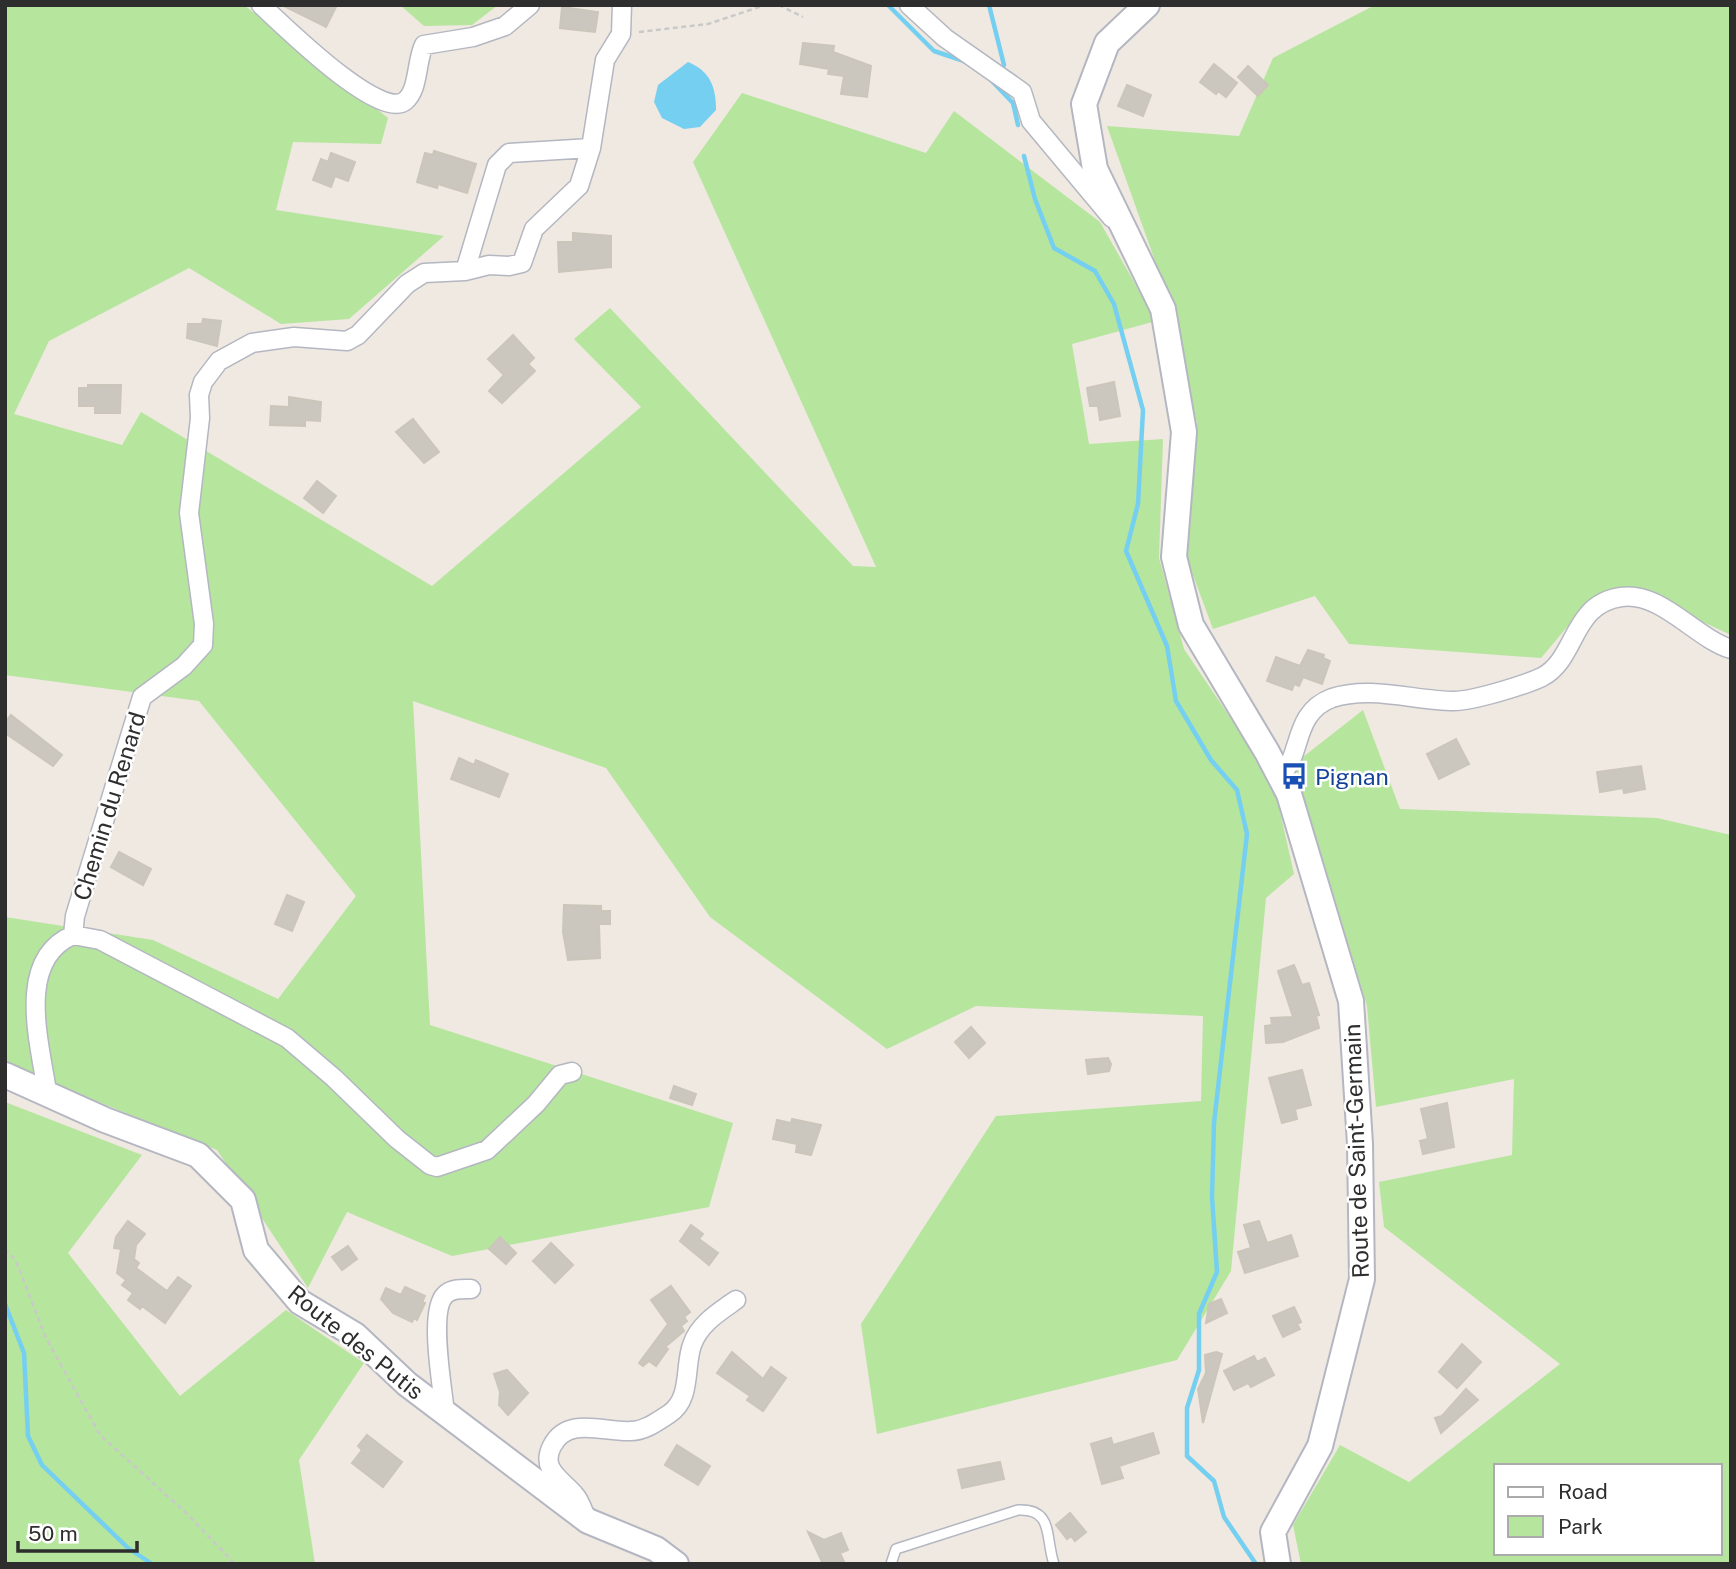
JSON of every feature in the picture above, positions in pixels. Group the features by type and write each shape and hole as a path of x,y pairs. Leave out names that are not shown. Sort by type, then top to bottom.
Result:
{"street":[{"path":"261,5 359,89 391,105 404,103 412,94 419,54 424,45 473,37 505,26 530,5"},
{"name":"Chemin du Renard","path":"572,1072 560,1075 536,1104 487,1150 437,1167 430,1166 397,1139 334,1077 287,1038 100,940 73,935 75,916 142,697 184,666 203,645 204,624 189,513 203,382 219,361 251,344 294,337 346,341 358,335 407,284 424,273 465,271 489,265 509,266 522,262 534,229 570,198 579,186 591,148 605,60 621,34 622,5"},
{"path":"909,5 945,38 1022,92 1031,121 1085,188 1127,234"},
{"name":"Route de Saint-Germain","path":"1147,5 1107,43 1084,104 1095,169 1163,309 1184,432 1174,556 1191,625 1280,774 1351,1001 1360,1143 1362,1279 1320,1446 1273,1532 1278,1564"},
{"path":"465,271 497,165 502,157 509,153 591,148"},
{"path":"1280,774 1290,764 1306,720 1321,704 1332,698 1380,694 1468,700 1528,682 1555,668 1584,618 1608,601 1621,597 1649,602 1731,649"},
{"path":"47,1092 35,1014 38,981 48,952 58,941 73,935"},
{"name":"Route des Putis","path":"5,1075 105,1120 198,1155 243,1200 256,1250 300,1301 355,1335 407,1384 588,1521 656,1549 676,1564"},
{"path":"445,1413 436,1321 439,1304 446,1294 456,1289 471,1289"},
{"path":"588,1521 577,1496 552,1474 548,1462 552,1447 571,1429 588,1427 632,1432 651,1425 674,1411 682,1400 692,1344 702,1325 736,1300"}],"lane":[{"path":"891,1564 896,1549 1018,1510 1039,1513 1044,1520 1054,1564"}],"path":[{"path":"621,34 708,24 765,5"},
{"path":"779,5 803,17"},
{"path":"5,1249 16,1261 46,1338 100,1435 183,1510 234,1564"}],"green space":[{"path":"5,5 244,5 388,118 381,144 293,142 276,210 444,236 349,319 281,324 189,268 49,341 14,414 122,445 141,412 432,586 641,407 574,339 610,308 853,566 876,567 693,162 742,93 926,153 954,111 1100,222 1156,321 1072,344 1089,444 1163,439 1159,558 1184,649 1273,781 1294,874 1266,898 1231,1271 1177,1360 877,1434 861,1324 996,1116 1201,1101 1203,1016 976,1006 887,1049 710,917 606,768 413,701 430,1025 733,1123 709,1207 452,1256 347,1212 308,1288 217,1150 5,1064 5,917 153,940 278,999 356,896 199,701 5,675"},
{"path":"400,5 498,5 472,25 424,26"},
{"path":"1375,5 1731,5 1731,635 1634,590 1589,601 1541,658 1349,644 1315,596 1213,629 1187,559 1197,423 1165,289 1107,126 1239,136 1273,58"},
{"path":"1363,710 1400,809 1657,818 1731,835 1731,1564 1301,1564 1293,1525 1340,1445 1409,1482 1560,1364 1384,1227 1379,1182 1512,1155 1514,1079 1376,1107 1367,1006 1294,764"},
{"path":"5,1102 142,1155 68,1253 180,1396 286,1310 364,1363 299,1460 315,1564 5,1564"}],"water":[{"path":"688,62 707,75 715,94 716,110 700,127 684,129 662,118 654,102 658,85"}],"building":[{"path":"282,5 337,5 326,27"},
{"path":"562,7 598,12 595,32 560,28"},
{"path":"803,43 834,46 833,52 871,66 867,97 841,94 844,76 828,74 829,69 800,64"},
{"path":"1214,64 1237,83 1226,97 1218,91 1216,94 1200,82"},
{"path":"1248,66 1268,85 1258,96 1238,77"},
{"path":"1127,85 1151,95 1143,116 1118,106"},
{"path":"434,151 476,164 467,193 438,184 437,188 417,182 425,153 433,155"},
{"path":"331,153 355,162 348,181 335,176 331,187 313,180 321,159 328,162"},
{"path":"573,233 611,236 611,267 559,272 558,242 573,242"},
{"path":"203,319 221,321 217,346 187,338 188,324 202,324"},
{"path":"513,335 534,358 528,364 535,371 502,403 489,391 504,375 488,359"},
{"path":"1114,382 1120,416 1100,420 1098,406 1090,406 1087,388"},
{"path":"88,385 121,385 120,413 95,413 95,406 79,406 79,388 88,388"},
{"path":"289,397 321,402 320,421 305,420 305,426 270,425 271,406 289,407"},
{"path":"413,419 439,452 424,463 396,432"},
{"path":"317,481 336,496 323,513 304,498"},
{"path":"1308,650 1324,655 1323,658 1330,661 1322,684 1303,677 1299,686 1294,684 1292,690 1267,681 1276,657 1300,666"},
{"path":"11,715 62,755 53,766 5,733 5,722"},
{"path":"1456,739 1469,764 1439,779 1427,754"},
{"path":"459,758 474,765 476,760 508,774 499,797 451,779"},
{"path":"1641,766 1645,789 1624,793 1623,788 1600,792 1597,772"},
{"path":"119,852 151,869 143,885 111,867"},
{"path":"287,895 304,902 292,931 275,924"},
{"path":"564,905 601,906 601,911 610,911 610,924 599,924 600,958 568,960 563,932"},
{"path":"1294,965 1302,985 1309,983 1319,1015 1316,1016 1319,1028 1283,1042 1266,1043 1265,1026 1272,1025 1271,1018 1293,1017 1278,971"},
{"path":"971,1027 985,1043 969,1058 955,1042"},
{"path":"1108,1058 1111,1064 1109,1071 1088,1074 1086,1060"},
{"path":"1302,1070 1311,1105 1295,1109 1297,1119 1282,1123 1269,1078"},
{"path":"674,1086 696,1094 692,1105 670,1098"},
{"path":"1447,1103 1454,1147 1423,1154 1420,1141 1428,1139 1421,1109"},
{"path":"792,1119 821,1125 811,1155 796,1152 797,1144 773,1139 777,1120 791,1123"},
{"path":"128,1221 145,1234 136,1245 134,1259 139,1263 136,1268 167,1291 178,1277 191,1286 165,1323 142,1306 140,1309 128,1300 133,1293 122,1285 126,1280 117,1273 121,1249 114,1248 116,1237"},
{"path":"1259,1221 1267,1243 1291,1235 1298,1256 1245,1273 1238,1252 1251,1248 1244,1225"},
{"path":"691,1225 703,1234 699,1239 718,1253 709,1265 680,1241"},
{"path":"500,1237 516,1253 506,1264 489,1249"},
{"path":"551,1243 573,1265 555,1283 533,1261"},
{"path":"348,1246 357,1259 342,1270 332,1257"},
{"path":"671,1286 690,1312 684,1317 687,1321 681,1326 684,1331 665,1347 668,1349 656,1366 649,1361 643,1366 639,1363 668,1324 651,1300"},
{"path":"405,1287 425,1296 422,1302 425,1303 417,1320 414,1318 412,1322 393,1313 381,1299 386,1288 401,1295"},
{"path":"1221,1299 1227,1313 1206,1323 1209,1304"},
{"path":"1294,1307 1301,1322 1297,1324 1300,1329 1283,1337 1273,1316"},
{"path":"1462,1344 1481,1362 1457,1388 1439,1372"},
{"path":"732,1352 763,1379 771,1367 786,1378 763,1411 747,1400 750,1396 717,1373"},
{"path":"1216,1352 1222,1354 1203,1423 1198,1389 1206,1373 1205,1355"},
{"path":"1254,1356 1257,1362 1265,1358 1274,1375 1251,1387 1248,1383 1234,1390 1224,1371"},
{"path":"507,1370 528,1393 508,1415 499,1405 500,1392 494,1374"},
{"path":"1466,1389 1478,1400 1441,1433 1435,1418 1442,1416"},
{"path":"1153,1433 1159,1453 1119,1466 1123,1478 1102,1484 1091,1444 1111,1438 1113,1445"},
{"path":"367,1435 402,1462 383,1487 352,1463 362,1450 358,1446"},
{"path":"677,1445 710,1466 698,1485 665,1465"},
{"path":"1000,1462 1004,1479 962,1488 958,1470"},
{"path":"1070,1513 1086,1532 1075,1541 1071,1536 1067,1539 1056,1525"},
{"path":"808,1532 824,1540 841,1533 848,1550 840,1553 845,1564 823,1564"}],"waterway":[{"path":"888,5 934,51 967,62"},
{"path":"989,5 1004,65"},
{"path":"991,80 1013,103 1018,125"},
{"path":"1024,156 1035,199 1054,248 1095,271 1114,304 1143,410 1138,504 1126,551 1167,646 1176,701 1211,760 1237,790 1247,834 1214,1123 1212,1197 1217,1272 1199,1314 1199,1370 1187,1408 1187,1456 1214,1481 1224,1517 1256,1564"},
{"path":"5,1304 24,1353 28,1436 42,1465 128,1548 152,1564"}],"place":[{"name":"Pignan","path":"1294,776"}]}
